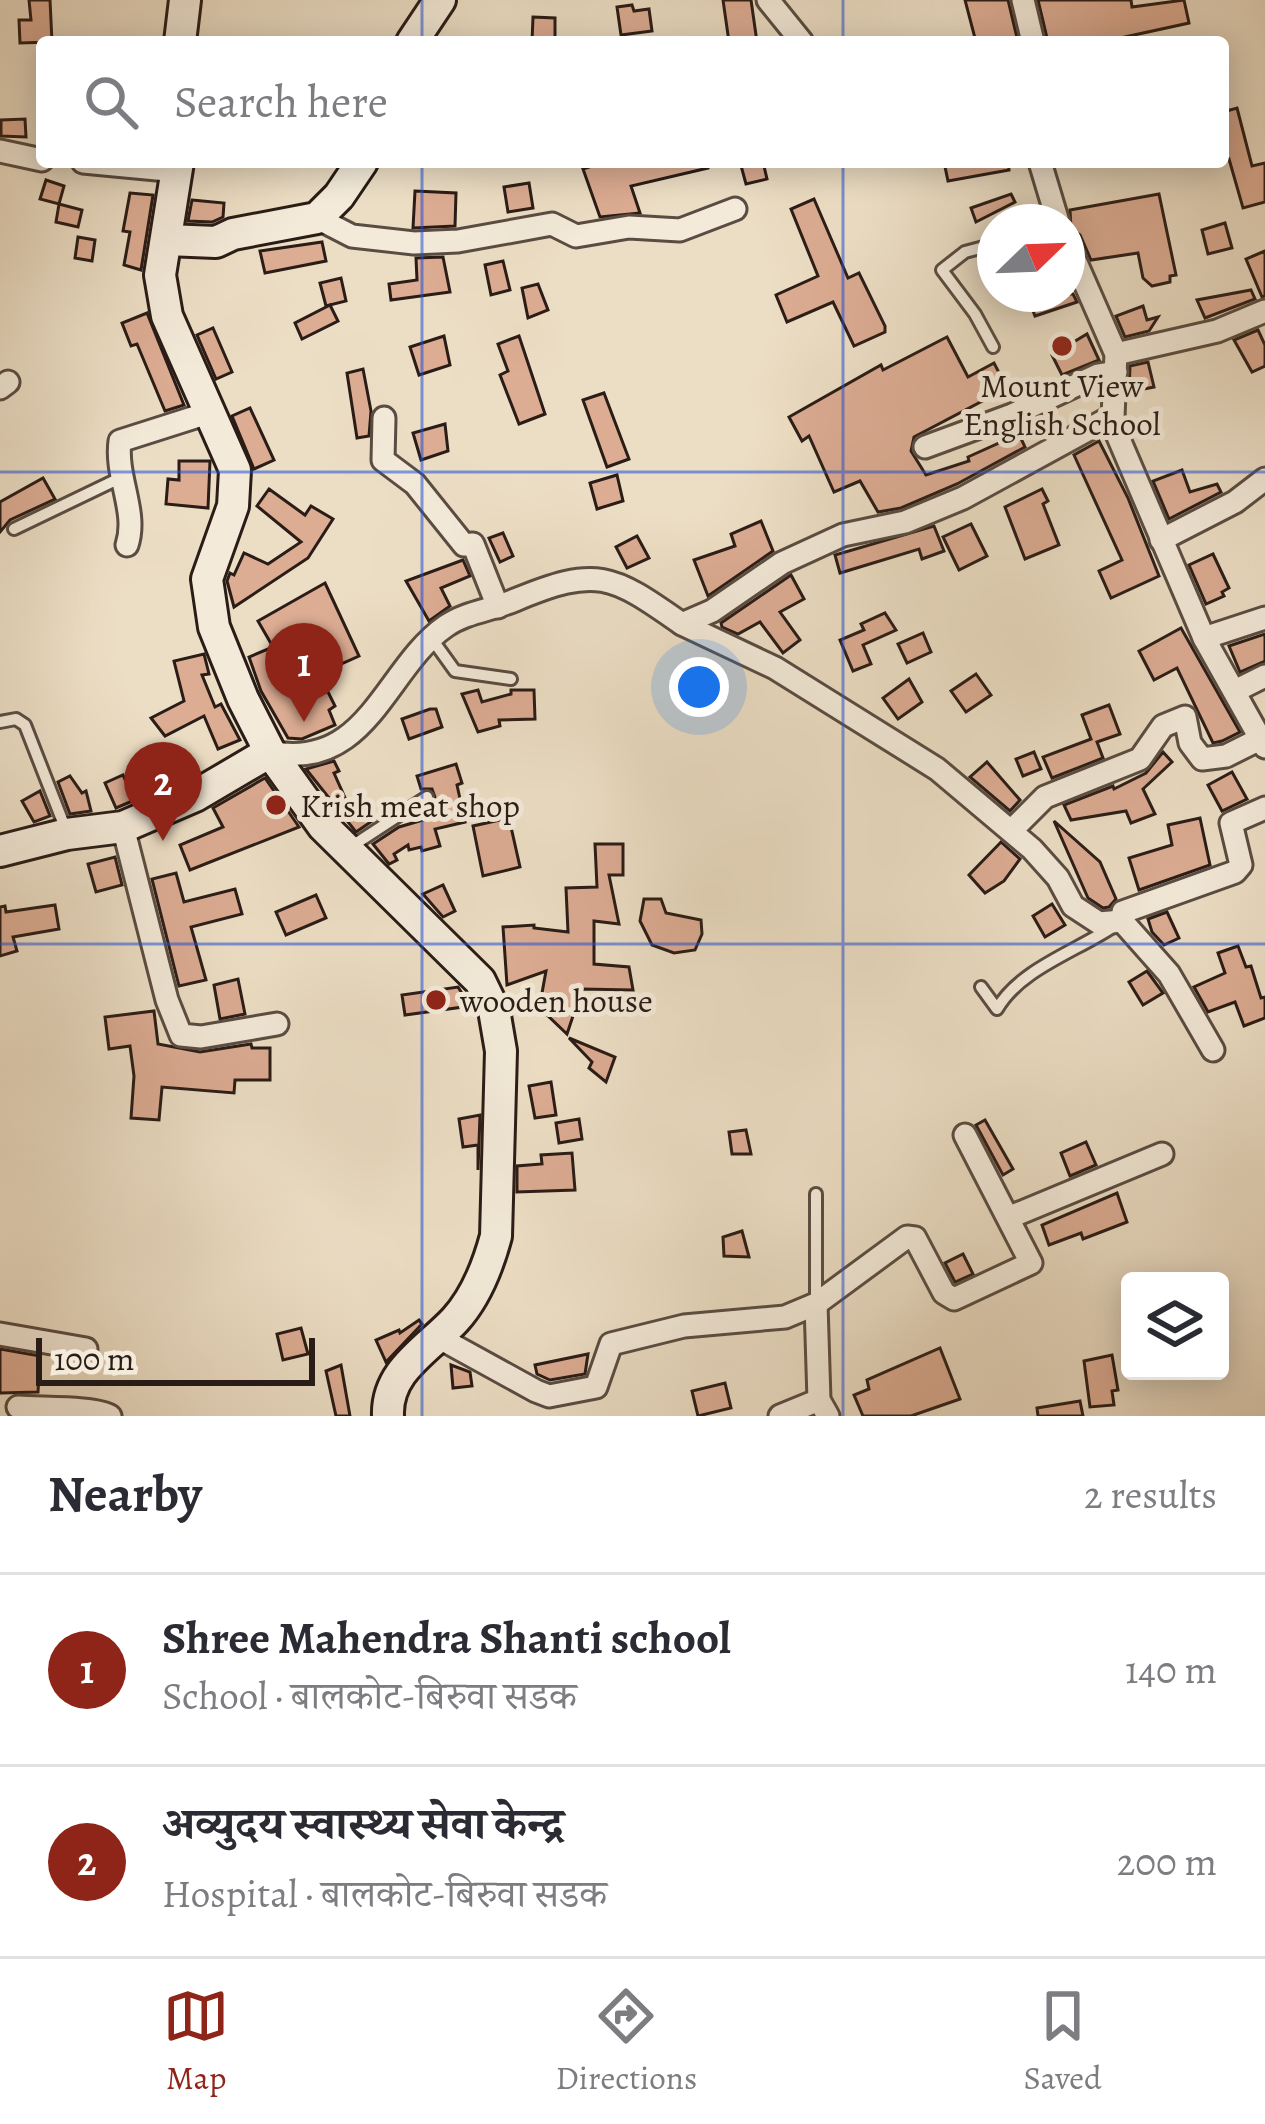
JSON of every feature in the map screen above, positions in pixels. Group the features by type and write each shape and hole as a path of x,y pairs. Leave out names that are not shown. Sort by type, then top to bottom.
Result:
{"main road":[{"path":"181,36 185,0"},
{"path":"416,36 440,0"},
{"path":"178,168 160,290 166,316 235,470 233,506 211,560 208,599 214,627 270,752 344,851 480,981 499,1025 496,1236 488,1268 457,1317 402,1371 389,1391 388,1416"},
{"path":"167,240 216,242 232,234 317,218 358,168"},
{"path":"0,851 67,834 123,827 195,796 270,752"}],"street":[{"path":"769,0 796,36"},
{"path":"1023,0 1032,36"},
{"path":"0,151 36,159"},
{"path":"1042,168 1053,204"},
{"path":"317,218 352,236 414,243 458,241 552,224 576,236 629,227 680,230 735,209"},
{"path":"1012,830 1045,797 1140,759 1163,725 1185,717 1190,743 1202,759 1263,743 1204,638 1161,540 1113,416 1116,363 1085,286"},
{"path":"925,447 1012,415 1116,363 1265,311"},
{"path":"127,545 130,517 120,478 120,441 208,413"},
{"path":"682,624 712,611 782,563 843,535 905,522 963,499 1113,416"},
{"path":"384,418 383,460 415,484 464,545 472,544 498,607"},
{"path":"1161,540 1235,502 1265,479"},
{"path":"270,752 296,757 345,737 375,712 432,639 460,618 546,587 592,578 610,580 640,594 682,624 797,680 937,770 1012,830 1058,878 1073,906 1099,923 1122,921"},
{"path":"1204,638 1265,617"},
{"path":"1235,691 1265,676"},
{"path":"1122,921 1124,912 1234,872 1241,866 1231,823 1265,808"},
{"path":"123,827 167,1000 182,1035 277,1024"},
{"path":"1122,921 1169,974 1213,1050"},
{"path":"436,1336 549,1396 596,1387 611,1344 683,1326 785,1317 816,1304 907,1238 915,1238 944,1293 954,1299 1031,1263 965,1136"},
{"path":"1010,1217 1162,1154"},
{"path":"779,1416 823,1408 816,1304"},
{"path":"0,1334 86,1349"},
{"path":"18,1406 73,1412 98,1409 110,1416"}],"lane":[{"path":"977,249 942,270 993,347"},
{"path":"14,529 120,478"},
{"path":"432,639 455,671 511,679"},
{"path":"0,722 16,719 25,724 67,834"},
{"path":"344,851 427,797"},
{"path":"981,987 997,1009 1041,968 1122,921"},
{"path":"816,1194 816,1304"}],"building":[{"path":"29,0 50,0 52,36 20,43 19,20 31,20"},
{"path":"723,0 751,0 756,36 728,36"},
{"path":"965,0 1008,0 1017,36 974,36"},
{"path":"1038,0 1131,0 1132,7 1184,0 1189,23 1130,36 1047,36"},
{"path":"632,5 634,11 649,9 652,31 621,35 617,7"},
{"path":"533,17 555,18 555,36 532,36"},
{"path":"1237,108 1252,166 1265,163 1265,202 1243,208 1229,159 1229,110"},
{"path":"25,119 26,137 1,136 1,120"},
{"path":"708,168 631,186 640,213 600,217 583,169"},
{"path":"742,168 764,168 767,179 746,184"},
{"path":"945,168 1009,168 1009,170 948,181"},
{"path":"46,180 64,186 59,204 40,199"},
{"path":"529,183 533,208 508,212 504,187"},
{"path":"415,191 456,193 455,226 413,228"},
{"path":"130,193 153,195 141,270 124,265 130,232 123,231"},
{"path":"1011,194 1015,202 1011,204 982,204"},
{"path":"1159,194 1176,275 1170,276 1170,282 1152,286 1143,278 1138,253 1091,260 1085,246 1085,207"},
{"path":"814,199 848,278 859,273 885,326 885,332 854,346 833,302 787,322 776,295 818,276 791,209"},
{"path":"192,200 224,203 223,217 212,222 188,221"},
{"path":"59,204 82,210 78,227 56,222"},
{"path":"1225,223 1232,248 1208,254 1202,230"},
{"path":"78,237 95,240 92,261 75,258"},
{"path":"322,242 326,261 265,273 260,251"},
{"path":"1265,251 1265,296 1262,297 1246,259"},
{"path":"443,257 450,292 391,300 389,284 417,280 416,258"},
{"path":"503,261 510,290 491,295 485,265"},
{"path":"341,278 346,301 326,306 320,283"},
{"path":"538,284 548,310 528,318 522,288"},
{"path":"1251,290 1255,299 1205,318 1197,300"},
{"path":"330,305 338,321 302,339 295,323"},
{"path":"1143,306 1147,320 1158,317 1149,331 1125,337 1116,316"},
{"path":"147,313 184,405 165,411 137,344 131,346 122,323"},
{"path":"213,328 232,372 216,379 197,335"},
{"path":"1258,330 1265,345 1265,366 1252,372 1234,340"},
{"path":"1087,334 1099,360 1062,375 1052,355"},
{"path":"444,336 450,365 419,375 410,347"},
{"path":"519,336 545,414 519,424 500,375 508,371 498,344"},
{"path":"947,337 968,377 994,363 1007,388 914,437 911,451 926,475 969,461 968,457 1019,434 1025,447 901,508 878,512 860,481 834,492 809,436 802,441 789,417 881,365 883,370"},
{"path":"1148,362 1154,387 1129,392 1130,366"},
{"path":"363,369 371,411 369,436 357,438 347,373"},
{"path":"604,393 629,459 607,467 583,400"},
{"path":"250,408 274,460 254,469 232,416"},
{"path":"445,424 448,451 421,460 413,433"},
{"path":"1099,441 1159,576 1111,598 1099,571 1122,560 1074,455"},
{"path":"179,461 210,461 208,508 166,504 168,479 179,480"},
{"path":"1182,470 1190,492 1217,484 1221,492 1169,519 1153,481"},
{"path":"617,475 623,501 597,509 590,483"},
{"path":"43,478 55,499 10,520 0,532 0,502"},
{"path":"269,489 305,515 311,506 333,519 308,558 234,607 227,581 244,553 268,564 301,542 257,506"},
{"path":"1042,489 1059,545 1025,559 1005,507"},
{"path":"761,521 773,551 708,596 694,560 735,546 731,534"},
{"path":"971,524 987,556 959,570 943,537"},
{"path":"934,526 944,551 922,559 919,549 840,573 835,555"},
{"path":"503,533 513,556 500,562 489,538"},
{"path":"637,536 649,558 627,568 616,547"},
{"path":"1213,554 1229,588 1222,592 1224,596 1206,604 1189,565"},
{"path":"463,560 470,576 441,588 450,606 429,621 406,581"},
{"path":"791,575 804,599 780,612 800,640 783,653 760,622 738,634 722,627 721,623"},
{"path":"325,583 359,656 319,674 335,706 329,710 335,725 302,739 288,738 261,691 249,657 273,647 258,621"},
{"path":"885,613 896,630 863,645 871,664 853,671 840,640 864,630 861,624"},
{"path":"1181,628 1240,732 1222,741 1213,743 1177,668 1154,680 1139,651"},
{"path":"923,633 931,652 907,663 898,644"},
{"path":"1265,634 1265,661 1240,672 1229,646"},
{"path":"204,654 209,674 202,675 215,707 221,704 240,740 218,749 204,716 165,736 151,718 184,701 174,661"},
{"path":"976,674 991,695 966,712 951,691"},
{"path":"909,679 922,702 898,719 883,698"},
{"path":"478,690 482,702 511,694 511,690 534,690 535,719 499,720 500,726 478,732 462,694"},
{"path":"1109,705 1120,734 1097,742 1103,758 1052,778 1043,757 1091,739 1082,715"},
{"path":"436,709 442,727 409,739 402,719"},
{"path":"1034,752 1041,769 1023,776 1016,759"},
{"path":"1163,752 1172,762 1143,789 1155,814 1131,823 1126,811 1071,820 1064,805 1146,773"},
{"path":"334,761 339,771 334,773 351,811 366,803 375,819 356,832 306,769"},
{"path":"987,762 1020,800 1010,811 970,777"},
{"path":"456,764 465,822 435,829 440,846 422,851 421,847 409,850 408,845 389,864 373,844 399,827 430,818 427,809 436,800 432,789 421,789 417,776"},
{"path":"1232,772 1247,799 1222,811 1208,785"},
{"path":"157,773 163,788 116,808 105,783 123,775 128,786"},
{"path":"70,776 82,793 86,791 91,811 70,814 58,782"},
{"path":"265,778 299,827 190,870 180,845 223,827 213,808"},
{"path":"40,791 50,816 34,822 22,801"},
{"path":"509,818 520,867 483,876 473,826"},
{"path":"1200,818 1210,865 1139,890 1129,858 1172,845 1168,825"},
{"path":"1054,821 1100,862 1116,899 1109,907 1088,898"},
{"path":"1001,842 1020,859 1004,881 985,893 969,875"},
{"path":"595,844 623,844 623,875 609,875 619,924 594,921 594,964 629,967 633,990 582,989 567,1034 546,1014 542,993 546,971 507,985 503,927 534,925 568,932 566,888 597,887"},
{"path":"115,857 122,885 96,892 88,864"},
{"path":"176,873 184,902 235,889 242,914 191,927 206,980 179,986 152,879"},
{"path":"443,885 455,911 443,917 423,894"},
{"path":"316,895 326,918 286,935 276,912"},
{"path":"644,899 661,899 666,913 701,920 702,934 695,950 674,953 652,945 640,921"},
{"path":"1052,904 1065,925 1045,937 1033,916"},
{"path":"55,905 59,929 13,937 17,951 0,956 0,907 5,906 6,912"},
{"path":"1167,912 1179,938 1164,945 1148,919"},
{"path":"1238,946 1246,967 1251,966 1261,998 1265,997 1265,1018 1244,1026 1235,1002 1208,1012 1194,987 1225,973 1218,953"},
{"path":"1147,971 1163,993 1143,1005 1129,982"},
{"path":"238,979 245,1014 220,1019 214,985"},
{"name":"wooden house","path":"458,987 470,1006 405,1015 402,995"},
{"path":"154,1011 158,1044 200,1052 251,1044 252,1048 270,1048 270,1080 235,1080 234,1093 162,1087 159,1120 131,1118 130,1046 109,1049 105,1017"},
{"path":"569,1038 615,1057 606,1082 589,1068 592,1062"},
{"path":"551,1082 556,1115 535,1118 529,1086"},
{"path":"480,1115 478,1170 478,1145 463,1147 459,1119"},
{"path":"579,1119 582,1139 559,1143 556,1123"},
{"path":"985,1120 1013,1169 1003,1175 976,1125"},
{"path":"746,1130 751,1154 732,1154 729,1132"},
{"path":"1086,1142 1096,1165 1070,1176 1061,1153"},
{"path":"572,1153 575,1190 517,1192 517,1166 542,1164 541,1155"},
{"path":"1117,1193 1127,1222 1083,1239 1081,1233 1049,1245 1042,1225"},
{"path":"742,1231 749,1257 724,1256 723,1237"},
{"path":"963,1254 973,1274 955,1282 945,1263"},
{"path":"419,1320 422,1324 386,1362 376,1340 400,1333"},
{"path":"301,1328 308,1354 283,1360 277,1334"},
{"path":"940,1348 960,1399 911,1416 863,1416 854,1395 869,1389 867,1380"},
{"path":"0,1349 40,1356 38,1392 0,1393"},
{"path":"588,1354 585,1374 550,1380 537,1374 535,1365"},
{"path":"1112,1355 1118,1390 1112,1391 1114,1405 1090,1407 1084,1361"},
{"path":"341,1365 350,1416 336,1416 326,1371"},
{"path":"451,1365 470,1372 472,1386 453,1388"},
{"path":"725,1383 731,1408 698,1416 692,1391"},
{"path":"1080,1401 1083,1416 1038,1416 1037,1408"}],"place":[{"name":"Mount View English School","path":"1062,346"},
{"name":"Shree Mahendra Shanti school","path":"304,722"},
{"name":"Krish meat shop","path":"276,805"},
{"name":"अव्युदय स्वास्थ्य सेवा केन्द्र","path":"163,841"},
{"name":"wooden house","path":"436,1000"}]}
